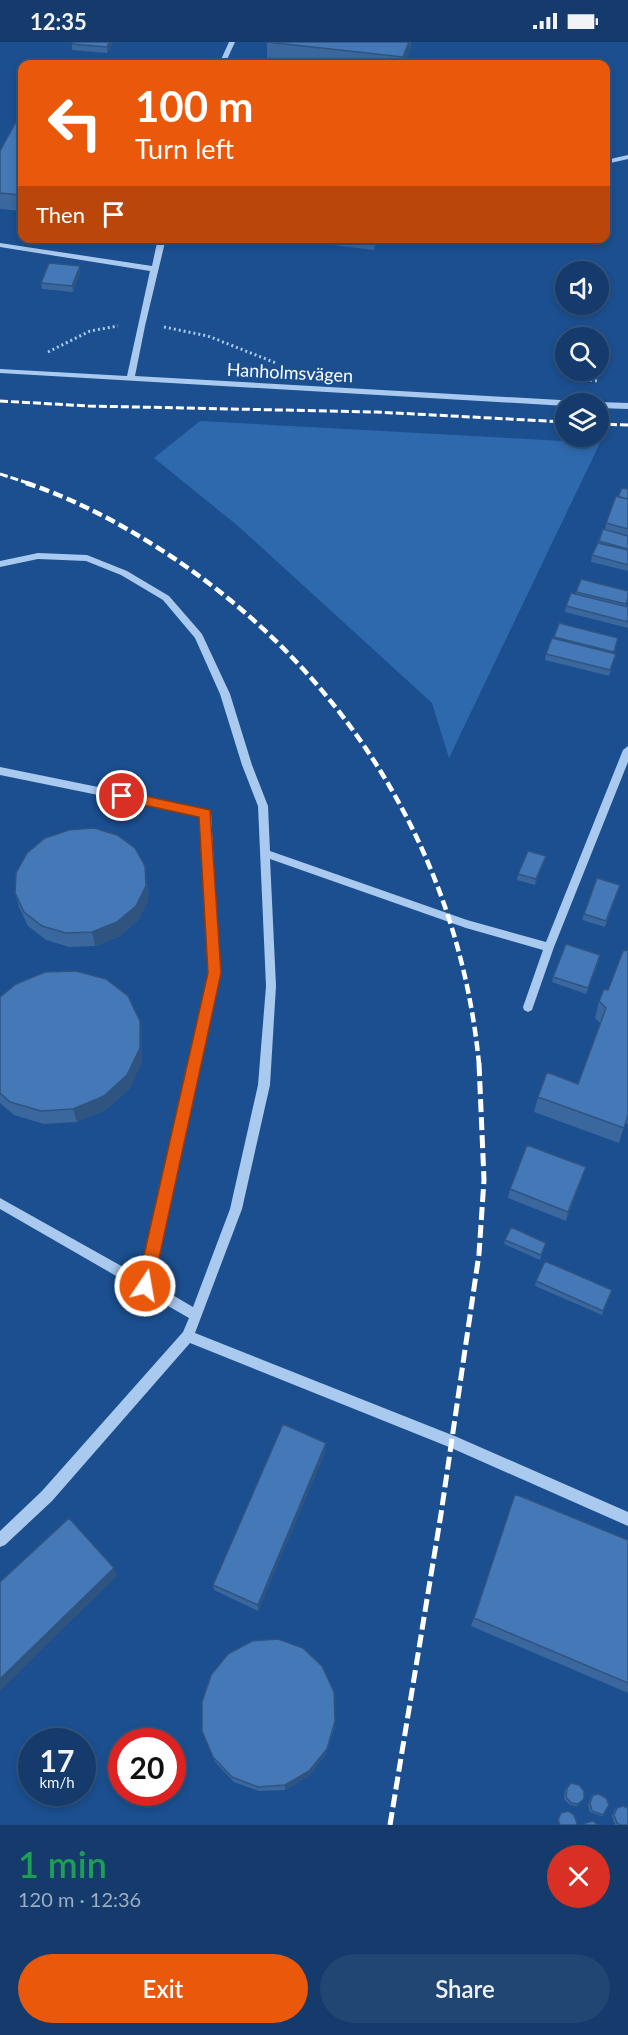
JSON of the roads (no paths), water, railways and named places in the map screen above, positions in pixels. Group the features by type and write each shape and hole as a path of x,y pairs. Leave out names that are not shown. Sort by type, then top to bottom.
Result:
{"street":[{"path":"224,60 232,42"},
{"path":"610,161 628,157"},
{"path":"131,378 161,243"},
{"path":"0,245 154,269"},
{"name":"Hanholmsvägen","path":"0,371 555,403"},
{"path":"609,405 628,406"},
{"path":"0,564 38,556 87,558 124,573 166,598 199,636 225,694 247,765 263,806 272,986 264,1085 236,1209 188,1336 47,1496 0,1540"},
{"path":"528,1007 549,947 628,750"},
{"path":"0,771 206,813 214,973 145,1286"},
{"path":"266,853 458,922 549,947"},
{"path":"0,1203 196,1315"},
{"path":"188,1336 452,1442 628,1519"}],"railway":[{"path":"0,401 88,406 376,412 555,421"},
{"path":"609,424 628,425"},
{"path":"0,474 31,484"},
{"path":"26,483 102,515 172,557 234,604 291,656 340,713 383,776 419,842 447,913 467,987 479,1064"},
{"path":"390,1825 441,1514 479,1254 484,1180 479,1063"}]}
